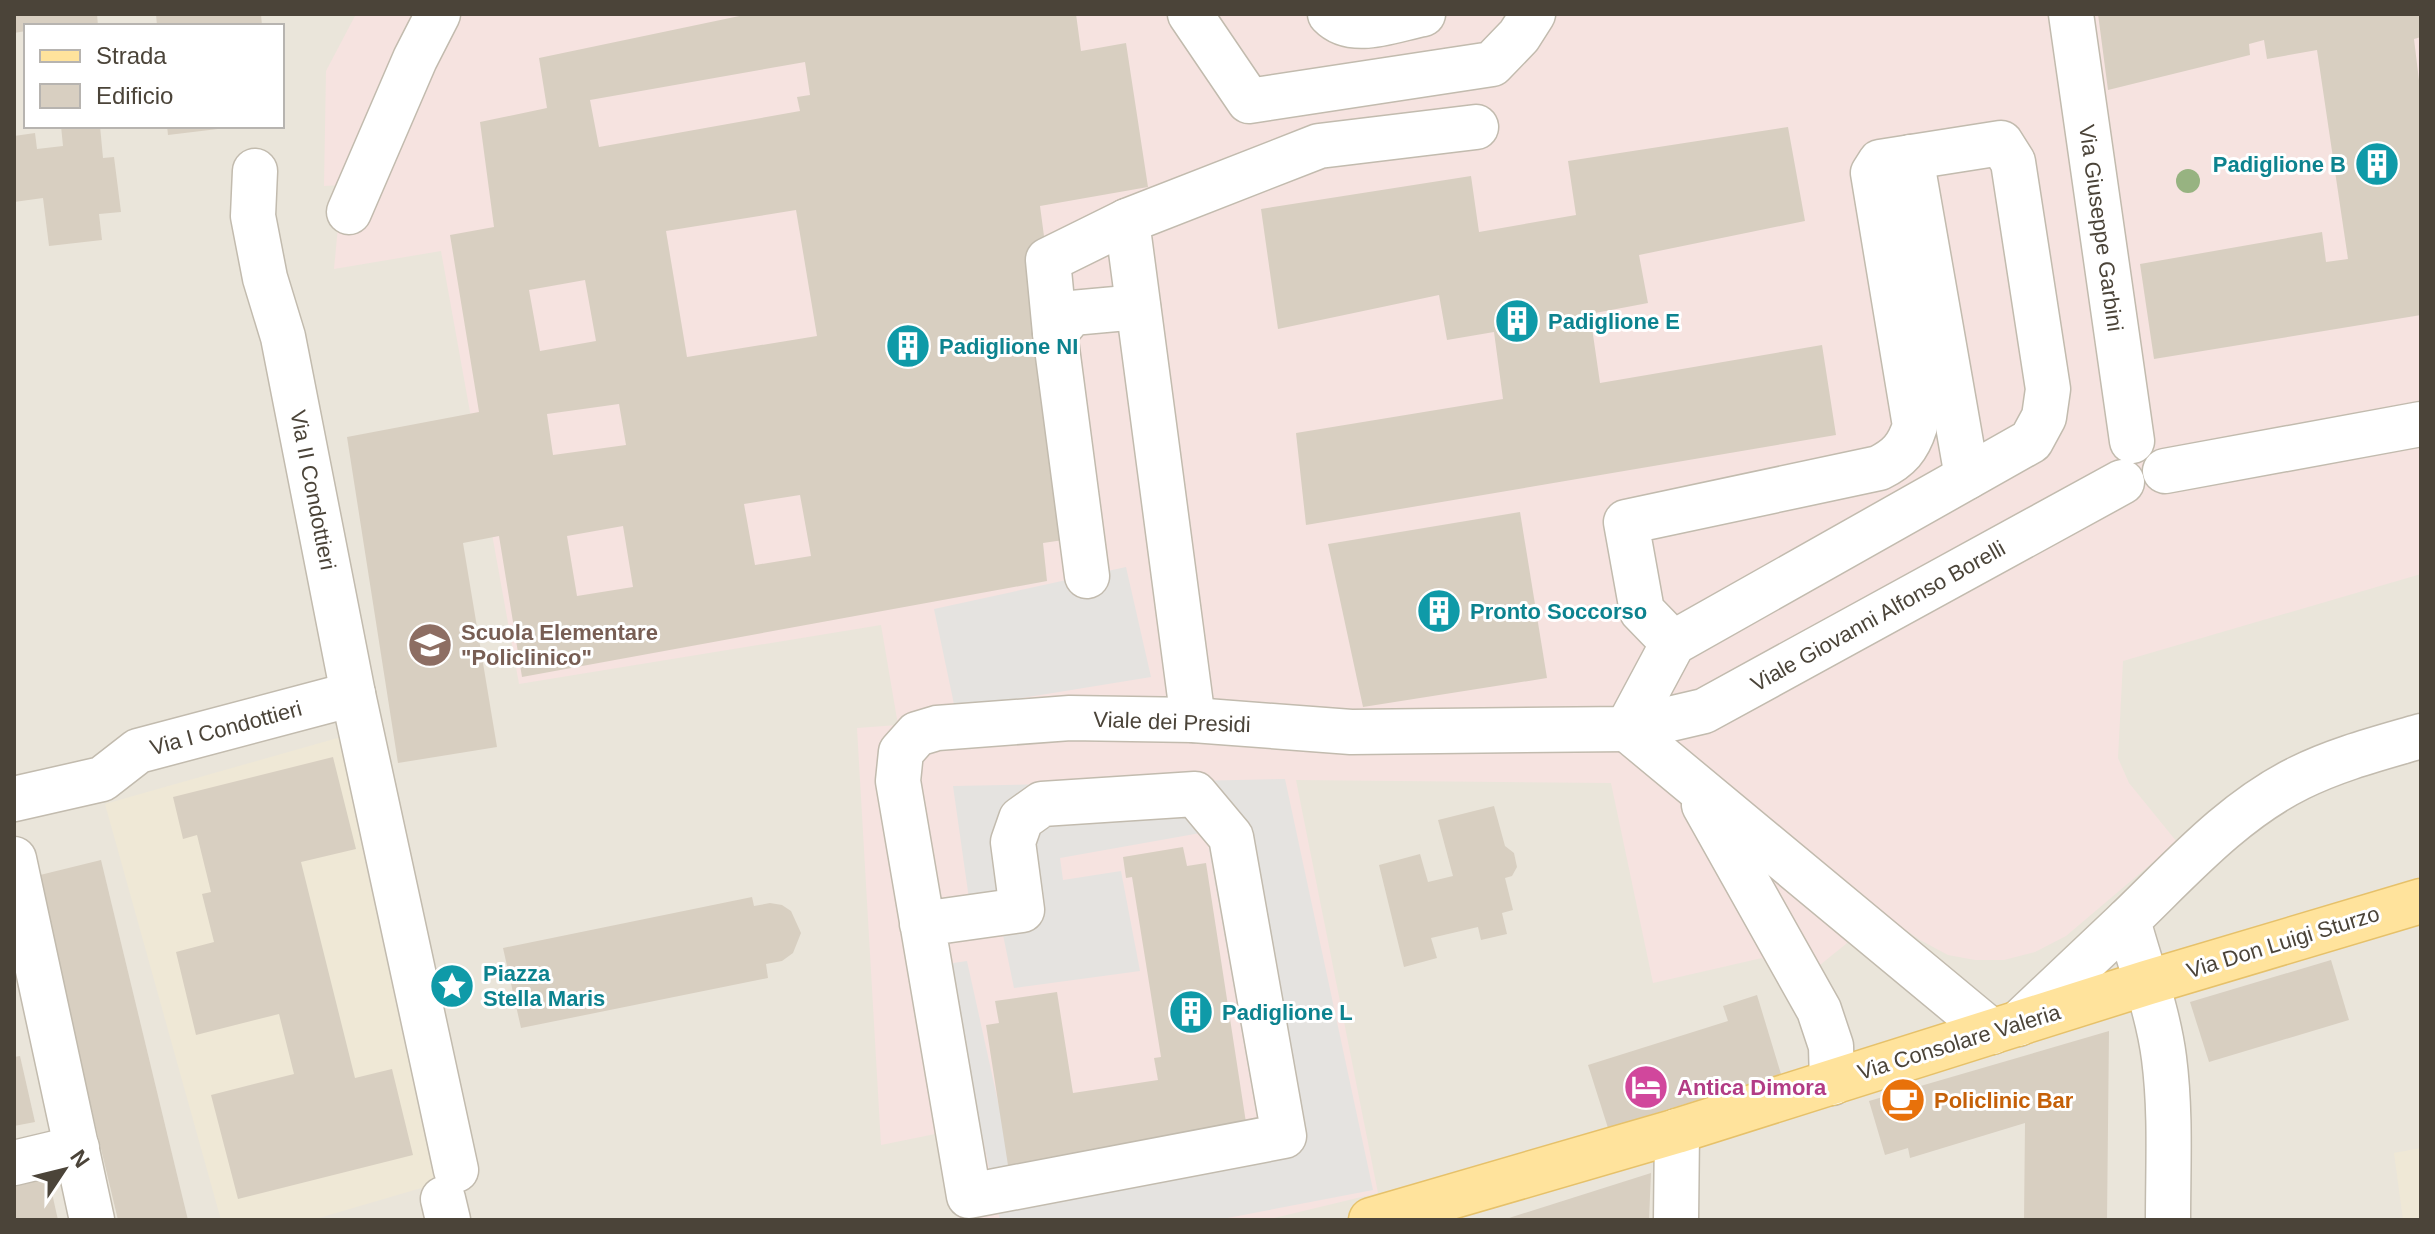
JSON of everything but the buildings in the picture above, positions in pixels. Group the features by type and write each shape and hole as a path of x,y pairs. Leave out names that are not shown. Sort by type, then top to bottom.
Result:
{"main road":[{"name":"Via Don Luigi Sturzo","path":"2146,983 2421,901"},
{"name":"Via Consolare Valeria","path":"1371,1220 1677,1131 2146,983"}],"street":[{"path":"349,212 415,59 438,14"},
{"path":"1190,14 1249,101 1492,64 1519,36 1533,14"},
{"path":"1330,14 1335,20 1357,27 1423,14"},
{"name":"Via Giuseppe Garbini","path":"2071,14 2127,462"},
{"path":"1087,576 1048,260 1127,221 1319,146 1476,127"},
{"path":"1673,643 1642,611 1626,522 1879,468 1896,460 1909,444 1915,426 1873,173 1880,162 2001,143 2013,162 2048,389 2044,417 2031,441 1673,643 1627,729 2005,1028 2128,920 2210,841 2267,797 2298,779 2346,759 2421,736"},
{"path":"1911,157 1967,477"},
{"name":"Via II Condottieri","path":"255,171 253,216 265,278 283,337 378,810 449,1196"},
{"path":"1127,221 1193,720"},
{"path":"1055,333 1072,313 1138,307"},
{"path":"2127,462 2157,446 2165,471 2421,424"},
{"name":"Viale Giovanni Alfonso Borelli","path":"1627,729 1704,711 2127,462"},
{"path":"1852,542 1855,473"},
{"name":"Via I Condottieri","path":"14,799 102,779 138,751 353,694"},
{"name":"Viale dei Presidi","path":"922,924 1022,910 1013,842 1021,819 1042,804 1195,794 1231,837 1284,1136 969,1196 922,924 898,781 901,752 917,734 937,728 1070,718 1193,720 1351,732 1627,729"},
{"path":"1691,782 1819,1010 1831,1046 1832,1083"},
{"path":"14,859 20,916 92,1220"},
{"path":"2128,920 2157,1016 2168,1097 2168,1220"},
{"path":"1676,1220 1677,1131"},
{"path":"14,1163 77,1148"}],"shaded area":[{"path":"14,14 2421,14 2421,1220 14,1220"},
{"path":"356,14 2421,14 2421,574 2123,661 2118,758 2129,783 2177,842 2066,936 2035,952 2004,960 1975,960 1948,955 1883,914 1789,990 1762,958 1653,983 1611,783 1296,780 1378,1193 1266,1220 959,1220 945,1132 881,1145 857,728 898,725 881,625 519,684 441,251 334,269 342,185 324,186 326,71"},
{"path":"1126,567 1151,677 955,709 934,609"},
{"path":"341,737 435,1184 312,1220 221,1220 105,804"},
{"path":"1285,779 1373,1190 1217,1220 1000,1220 946,964 967,961 1019,1197 1263,1151 1206,832 1060,858 1063,880 1121,871 1140,971 1014,988 997,906 970,906 953,786"},
{"path":"2421,1148 2421,1220 2403,1220 2394,1153"}],"place":[{"name":"Padiglione B","path":"2377,164"},
{"name":"Padiglione E","path":"1517,321"},
{"name":"Padiglione NI","path":"908,346"},
{"name":"Pronto Soccorso","path":"1439,611"},
{"name":"Scuola Elementare \"Policlinico\"","path":"430,645"},
{"name":"Piazza Stella Maris","path":"452,986"},
{"name":"Padiglione L","path":"1191,1012"},
{"name":"Antica Dimora","path":"1646,1087"},
{"name":"Policlinic Bar","path":"1903,1100"}]}
